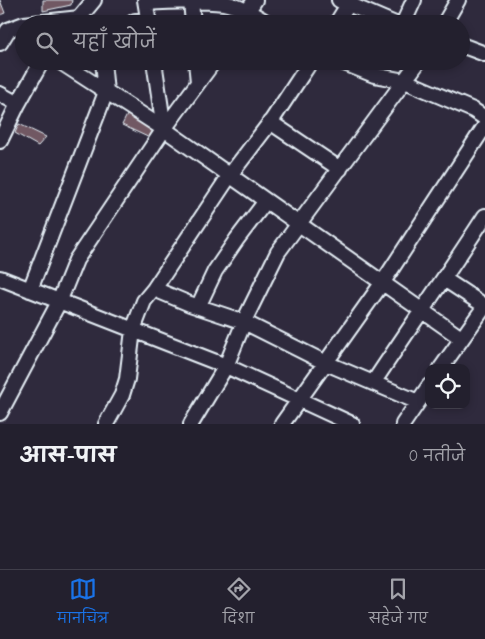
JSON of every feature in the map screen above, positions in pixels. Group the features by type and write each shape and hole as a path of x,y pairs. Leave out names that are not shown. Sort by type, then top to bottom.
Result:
{"street":[{"path":"82,15 94,0"},
{"path":"407,15 414,0"},
{"path":"449,15 458,0"},
{"path":"148,15 146,1 191,1 251,5 260,15"},
{"path":"191,1 192,15"},
{"path":"340,15 346,2 376,15"},
{"path":"0,43 8,30 15,27"},
{"path":"470,48 485,54"},
{"path":"0,141 37,70"},
{"path":"73,70 164,129 461,338"},
{"path":"30,290 106,92 103,70"},
{"path":"155,70 164,129"},
{"path":"197,70 198,82"},
{"path":"0,413 59,302 76,260 164,129 207,70"},
{"path":"106,424 122,395 127,379 133,330 144,301 305,70"},
{"path":"362,70 374,75 405,81 473,110 485,118"},
{"path":"191,424 226,366 244,322 278,252 413,70"},
{"path":"0,94 18,104"},
{"path":"270,122 340,169"},
{"path":"282,424 383,282 485,126"},
{"path":"198,306 236,239 266,201"},
{"path":"373,383 485,216"},
{"path":"0,278 226,366 352,424"},
{"path":"444,279 485,306 444,364"},
{"path":"154,289 244,322 326,363 418,402"},
{"path":"403,424 425,392"}],"building":[{"path":"0,0 5,13 0,15"},
{"path":"43,0 72,0 71,5 43,11"},
{"path":"129,111 158,130 152,139 122,125"},
{"path":"19,124 46,137 38,146 15,133"}]}
